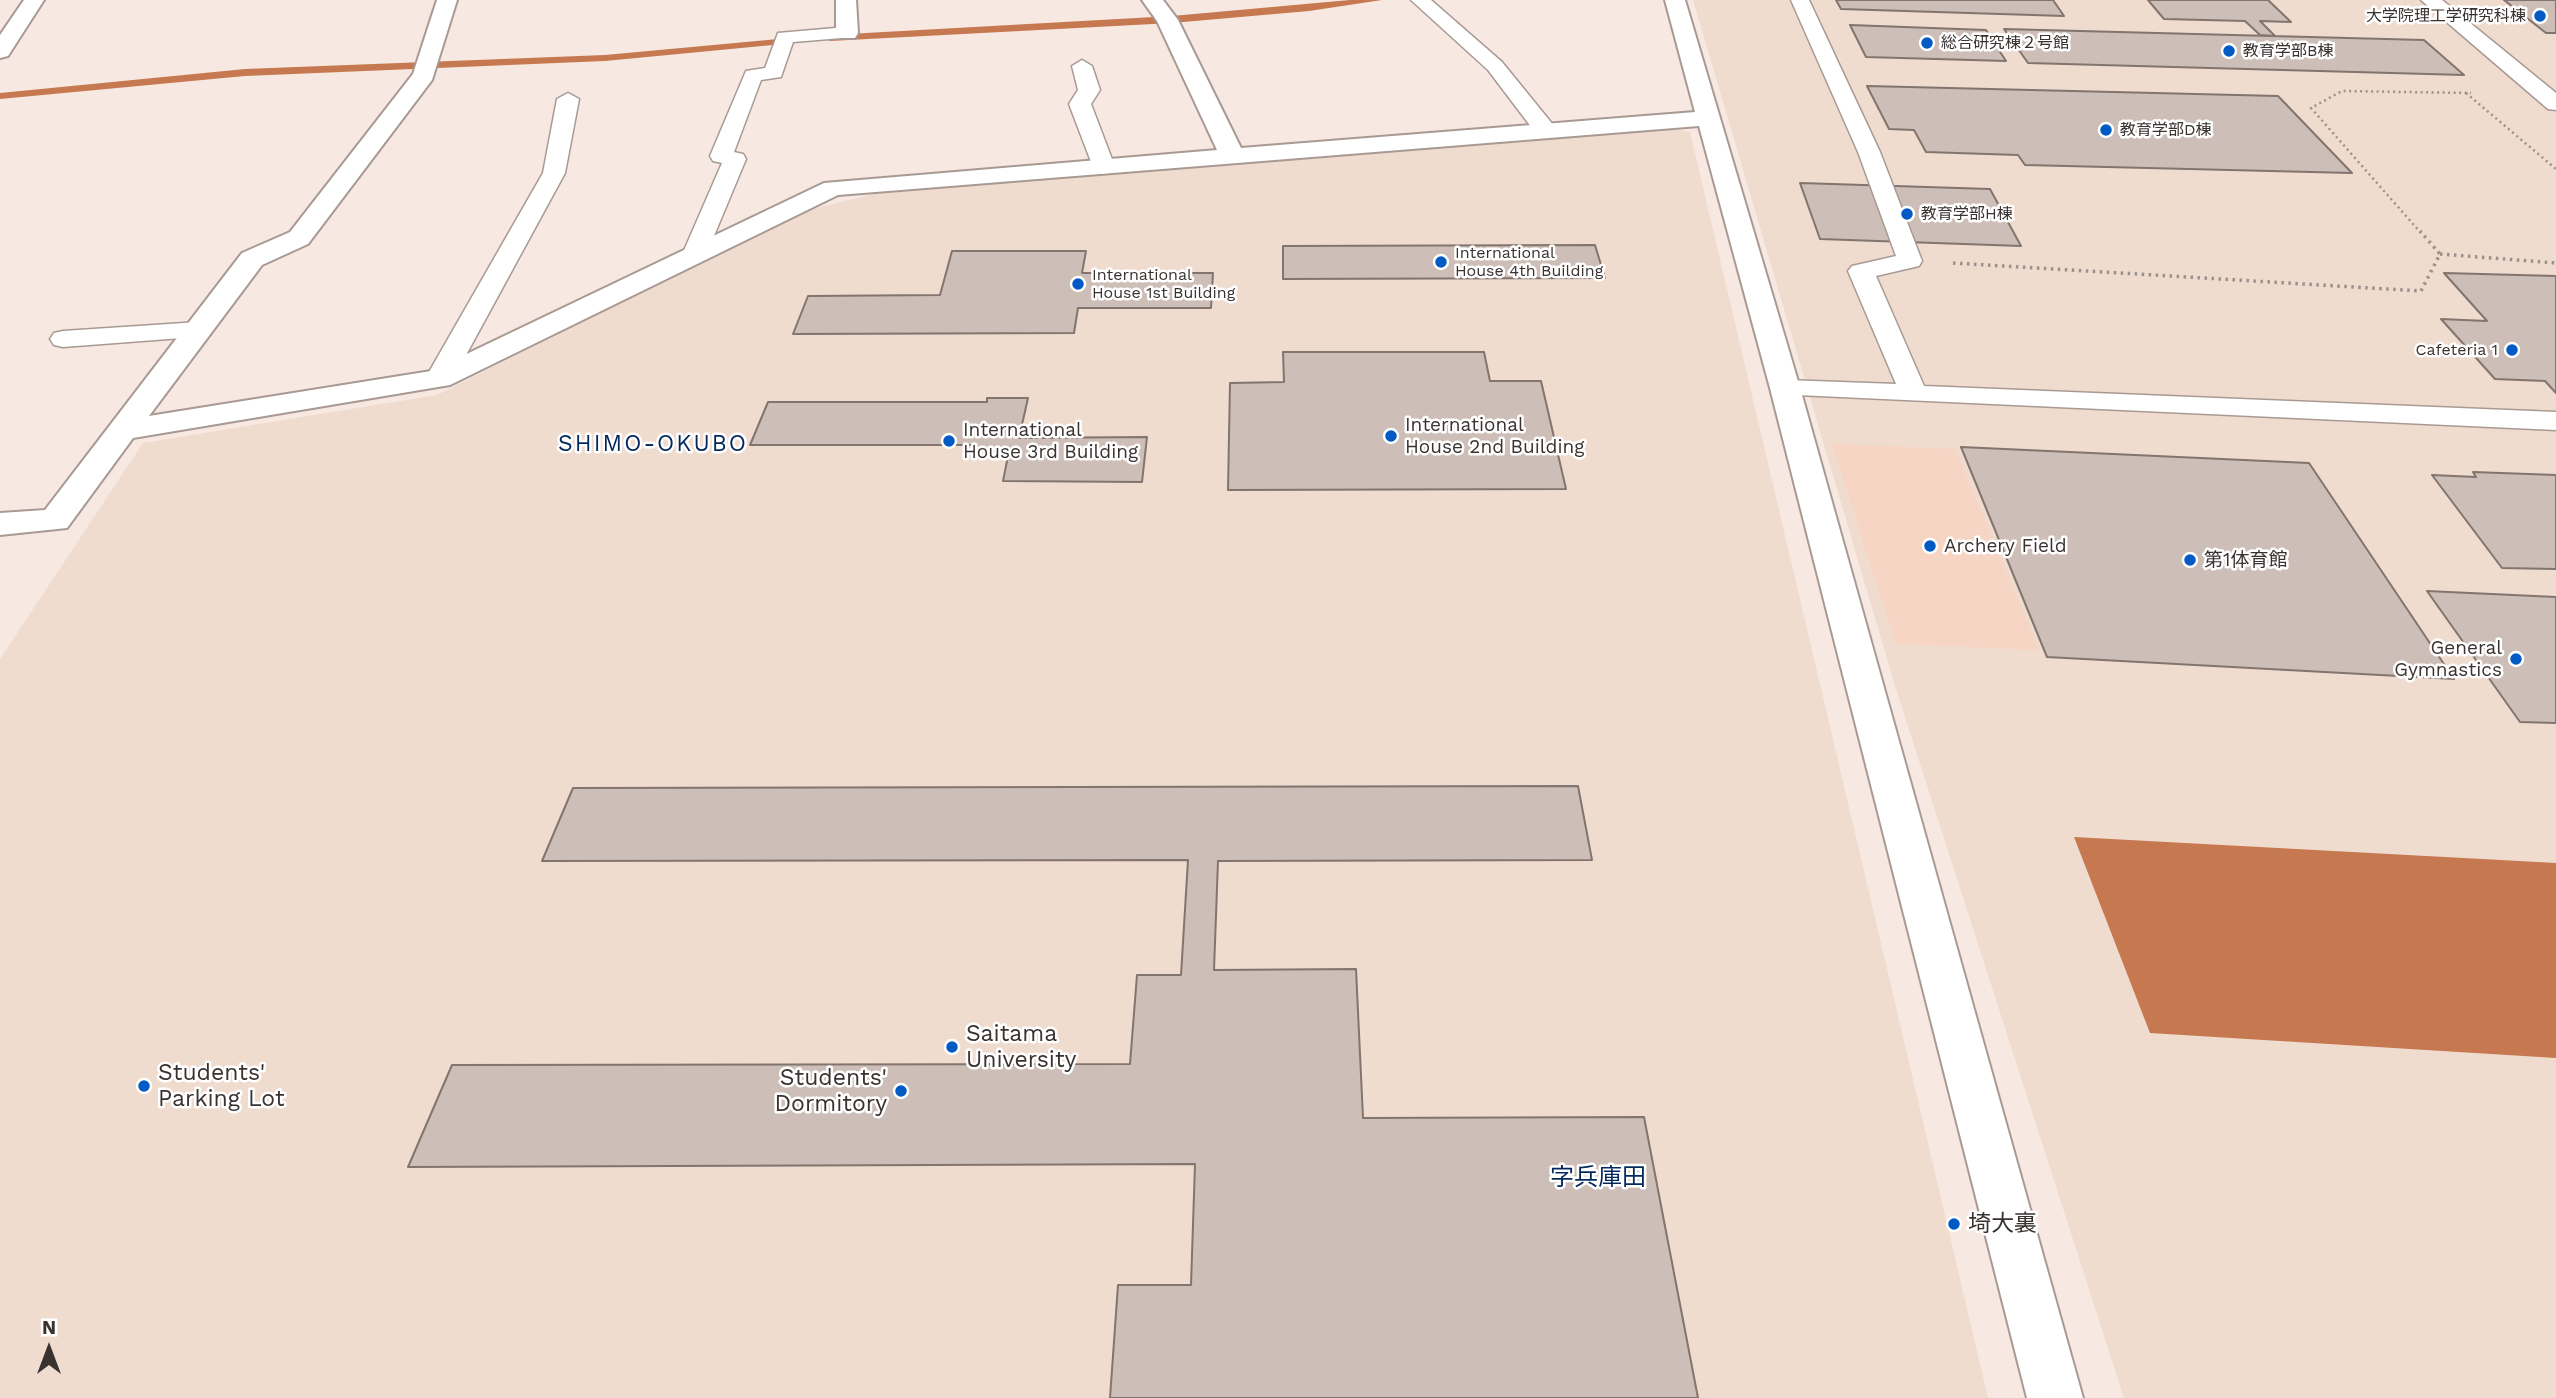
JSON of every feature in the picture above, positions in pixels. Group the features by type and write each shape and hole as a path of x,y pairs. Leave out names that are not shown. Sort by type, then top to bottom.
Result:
{"street":[{"path":"0,51 34,0"},
{"path":"0,524 55,520 252,259 299,238 424,75 447,0"},
{"path":"846,0 847,33"},
{"path":"1152,0 1167,20 1233,157"},
{"path":"1675,0 1784,388 2054,1398"},
{"path":"124,430 439,379 833,188 1706,118"}],"lane":[{"path":"1420,0 1495,66 1546,131"},
{"path":"1800,0 1869,152 1910,261 1861,271 1914,394"},
{"path":"2430,0 2556,104"},
{"path":"694,255 735,159 721,156 753,75 774,73 785,37 847,33"},
{"path":"1082,66 1089,90 1080,104 1104,167"},
{"path":"439,379 554,173 568,99"},
{"path":"63,339 199,330"},
{"path":"1784,388 2556,421"}],"path":[{"path":"2477,93 2342,91 2311,108 2440,254 2556,263"},
{"path":"2466,92 2555,167"},
{"path":"1910,261 2421,291 2440,254"}],"shaded area":[{"path":"1693,0 2556,0 2556,1398 2124,1398 1895,686"},
{"name":"Saitama University","path":"1669,127 1690,132 1988,1398 0,1398 0,659 143,443 437,395 804,211 886,191"},
{"name":"Archery Field","path":"1832,444 1955,449 2039,650 1896,644"},
{"path":"2074,837 2556,863 2556,1058 2150,1033"}],"building":[{"path":"1836,0 2053,0 2064,16 1841,9"},
{"path":"2148,0 2268,0 2291,22 2260,21 2275,36 2260,35 2245,21 2164,19"},
{"name":"大学院理工学研究科棟","path":"2504,0 2556,0 2556,33 2546,33"},
{"name":"総合研究棟２号館","path":"1850,25 1986,30 2006,61 1866,57"},
{"name":"教育学部B棟","path":"2004,29 2424,40 2464,75 2028,63"},
{"name":"教育学部D棟","path":"1867,86 2278,96 2352,173 2025,165 2018,155 1926,152 1914,130 1889,129"},
{"name":"教育学部H棟","path":"1800,183 1990,189 2021,246 1820,239"},
{"name":"International House 4th Building","path":"1595,245 1605,278 1283,279 1283,246"},
{"name":"International House 1st Building","path":"952,251 1086,251 1082,273 1213,273 1211,308 1078,308 1074,333 793,334 808,296 940,295"},
{"name":"Cafeteria 1","path":"2444,273 2556,276 2556,393 2545,381 2495,379 2441,319 2487,321"},
{"name":"International House 2nd Building","path":"1283,352 1484,352 1490,381 1541,381 1566,489 1228,490 1230,383 1284,382"},
{"name":"International House 3rd Building","path":"987,398 1028,398 1019,438 1147,437 1142,482 1003,481 1009,451 972,451 973,445 750,445 768,402 987,402"},
{"name":"第1体育館","path":"1961,447 2309,463 2454,679 2047,657"},
{"path":"2473,472 2556,475 2556,569 2502,568 2432,475 2476,477"},
{"name":"General Gymnastics","path":"2427,591 2556,597 2556,723 2520,722"},
{"name":"Students' Dormitory","path":"1578,786 1592,860 1218,861 1214,970 1356,969 1363,1118 1644,1117 1698,1398 1110,1398 1118,1285 1191,1285 1195,1164 408,1167 452,1065 1130,1064 1137,975 1181,975 1188,860 542,861 573,788"}],"waterway":[{"path":"830,38 1172,19 1377,0"},
{"path":"0,96 245,73 605,58 800,40"}],"place":[{"name":"大学院理工学研究科棟","path":"2540,16"},
{"name":"総合研究棟２号館","path":"1927,43"},
{"name":"教育学部B棟","path":"2229,51"},
{"name":"教育学部D棟","path":"2106,130"},
{"name":"教育学部H棟","path":"1907,214"},
{"name":"International House 4th Building","path":"1441,262"},
{"name":"International House 1st Building","path":"1078,284"},
{"name":"Cafeteria 1","path":"2512,350"},
{"name":"International House 2nd Building","path":"1391,436"},
{"name":"International House 3rd Building","path":"949,441"},
{"name":"Archery Field","path":"1930,546"},
{"name":"第1体育館","path":"2190,560"},
{"name":"General Gymnastics","path":"2516,659"},
{"name":"Saitama University","path":"952,1047"},
{"name":"Students' Parking Lot","path":"144,1086"},
{"name":"Students' Dormitory","path":"901,1091"},
{"name":"埼大裏","path":"1954,1224"}],"district":[{"name":"SHIMO-OKUBO","path":"653,444"},
{"name":"字兵庫田","path":"1598,1178"}]}
